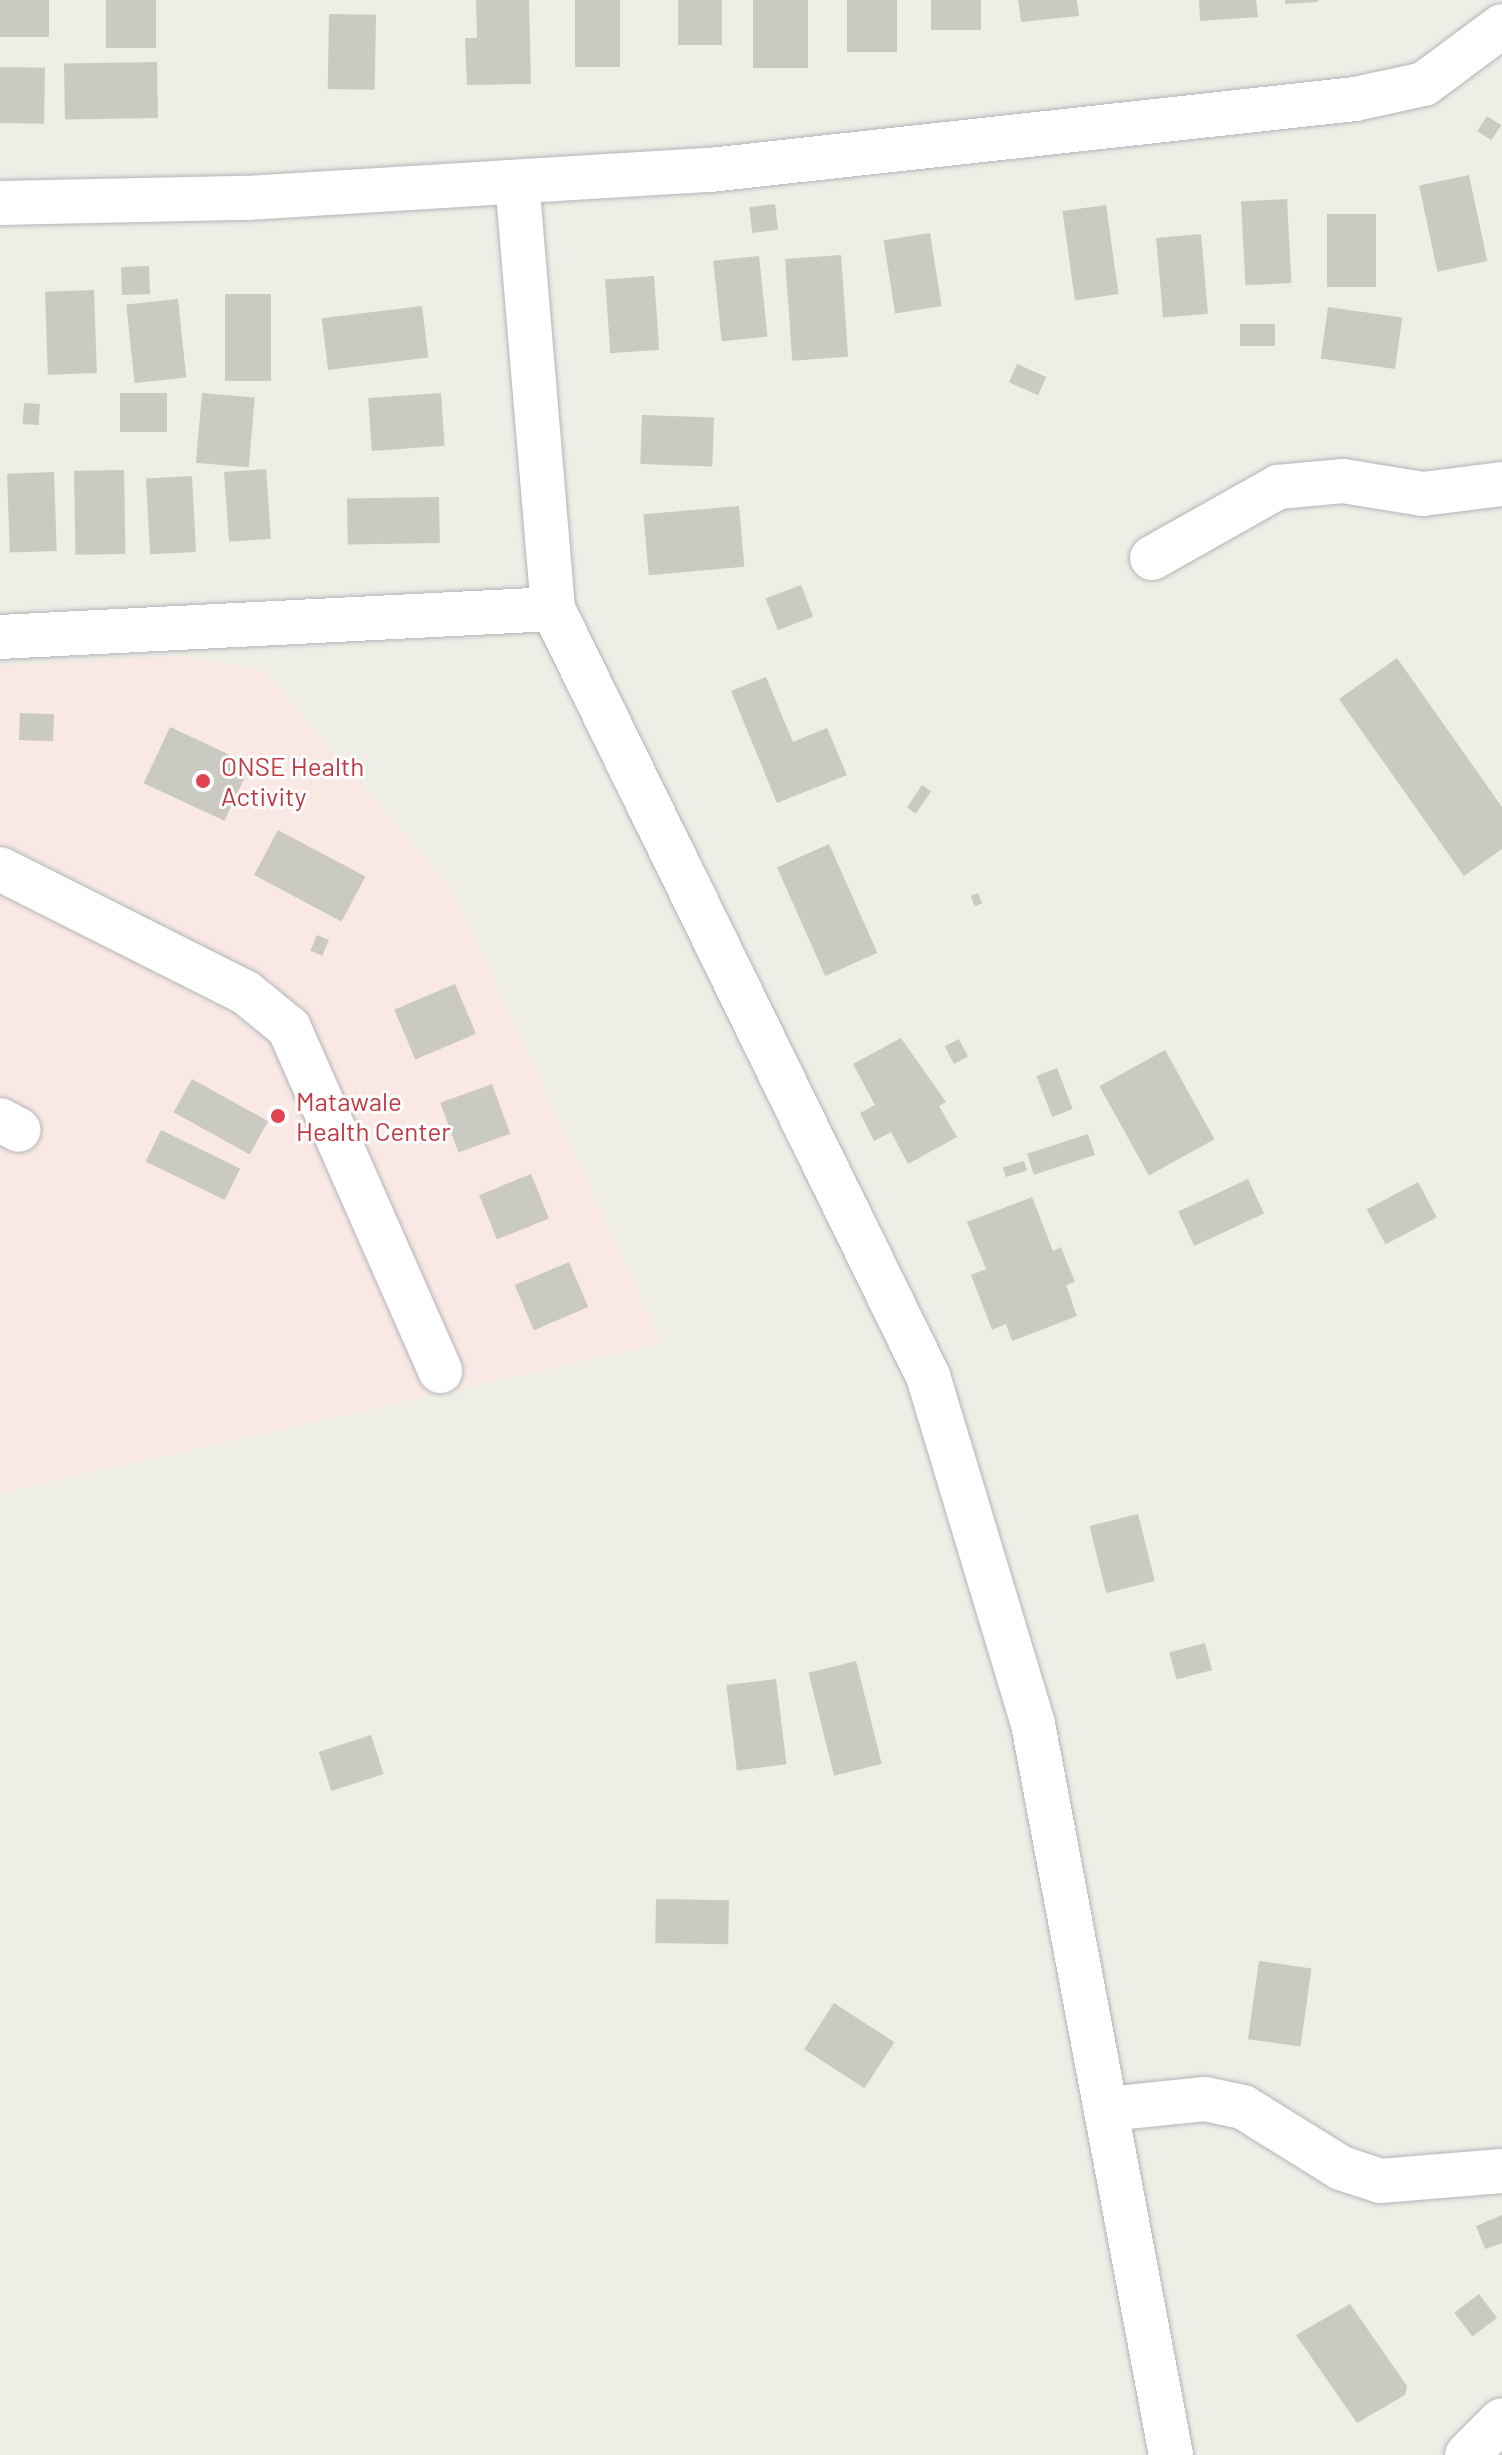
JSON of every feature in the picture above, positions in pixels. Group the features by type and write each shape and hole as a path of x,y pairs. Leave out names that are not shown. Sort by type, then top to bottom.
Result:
{"street":[{"path":"0,203 517,183 710,170 1355,99 1424,84 1502,26"},
{"path":"517,183 553,609 752,1003 928,1376 1033,1724 1171,2455"},
{"path":"1152,558 1278,487 1343,481 1423,494 1502,484"},
{"path":"0,637 553,609"},
{"path":"0,869 245,992 289,1028 440,1371"},
{"path":"1107,2109 1205,2099 1243,2107 1341,2168 1380,2181 1502,2171"},
{"path":"1467,2455 1502,2420"}],"shaded area":[{"name":"Matawale Health Center","path":"179,656 263,670 452,889 662,1343 0,1493 0,666"}],"building":[{"path":"0,0 49,0 49,37 0,37"},
{"path":"106,0 156,0 156,48 106,48"},
{"path":"476,0 529,0 531,84 467,85 465,38 477,38"},
{"path":"575,0 620,0 620,67 575,67"},
{"path":"678,0 722,0 722,45 678,45"},
{"path":"753,0 808,0 808,68 753,68"},
{"path":"847,0 897,0 897,52 847,52"},
{"path":"931,0 981,0 981,30 931,30"},
{"path":"1018,0 1077,0 1079,16 1021,22"},
{"path":"1199,0 1256,0 1258,17 1200,21"},
{"path":"1285,0 1318,0 1318,2 1285,4"},
{"path":"329,14 376,15 375,90 328,89"},
{"path":"157,62 158,118 65,120 64,64"},
{"path":"0,67 45,68 44,124 0,123"},
{"path":"1487,116 1501,125 1491,140 1477,131"},
{"path":"1469,175 1487,261 1437,272 1419,186"},
{"path":"1287,199 1291,283 1245,285 1241,201"},
{"path":"775,204 778,230 752,233 749,207"},
{"path":"1106,205 1119,294 1075,300 1062,211"},
{"path":"1327,214 1376,214 1376,287 1327,287"},
{"path":"930,233 942,306 895,313 884,240"},
{"path":"1201,234 1208,314 1163,318 1156,238"},
{"path":"841,255 848,357 792,361 785,259"},
{"path":"759,256 767,337 722,341 713,261"},
{"path":"149,266 150,294 122,295 121,267"},
{"path":"654,276 659,350 610,353 605,279"},
{"path":"94,290 97,373 48,375 45,292"},
{"path":"225,294 271,294 271,381 225,381"},
{"path":"178,299 186,378 135,383 126,304"},
{"path":"422,306 428,358 328,370 322,318"},
{"path":"1328,307 1402,317 1395,369 1321,358"},
{"path":"1240,324 1275,324 1275,346 1240,346"},
{"path":"1017,364 1046,377 1038,395 1009,382"},
{"path":"120,393 167,393 167,432 120,432"},
{"path":"202,393 255,398 249,467 196,463"},
{"path":"441,393 445,446 372,451 368,398"},
{"path":"24,403 40,404 38,425 23,424"},
{"path":"642,415 714,418 712,466 640,464"},
{"path":"266,469 271,539 229,542 224,472"},
{"path":"124,470 125,554 75,555 74,471"},
{"path":"54,472 57,551 10,553 7,474"},
{"path":"192,476 196,552 150,554 146,478"},
{"path":"439,497 440,543 348,545 347,499"},
{"path":"739,506 744,567 649,575 643,514"},
{"path":"801,585 813,617 778,630 766,599"},
{"path":"1397,658 1502,807 1502,849 1464,876 1339,699"},
{"path":"766,677 793,742 827,728 847,775 777,803 731,691"},
{"path":"20,713 54,714 53,741 19,740"},
{"path":"170,727 251,765 224,821 144,783"},
{"path":"922,785 931,791 916,814 907,807"},
{"path":"278,830 365,876 341,922 254,875"},
{"path":"829,844 877,953 825,976 777,867"},
{"path":"978,893 982,903 975,906 971,896"},
{"path":"317,935 329,940 322,956 310,951"},
{"path":"455,984 476,1034 415,1059 394,1010"},
{"path":"901,1038 946,1102 939,1106 957,1137 908,1164 891,1132 874,1141 860,1113 875,1105 853,1064"},
{"path":"959,1039 968,1057 954,1064 945,1046"},
{"path":"1165,1050 1214,1139 1149,1176 1099,1086"},
{"path":"1057,1068 1073,1109 1052,1117 1036,1076"},
{"path":"192,1079 268,1121 250,1154 174,1112"},
{"path":"492,1084 510,1134 458,1153 440,1103"},
{"path":"161,1130 240,1169 225,1200 146,1161"},
{"path":"1088,1134 1095,1155 1034,1175 1027,1154"},
{"path":"1024,1161 1027,1171 1006,1177 1003,1167"},
{"path":"531,1174 549,1219 497,1239 479,1195"},
{"path":"1248,1179 1264,1213 1194,1246 1178,1212"},
{"path":"1418,1182 1437,1217 1386,1245 1367,1209"},
{"path":"1032,1197 1053,1251 1061,1247 1075,1282 1066,1285 1077,1316 1012,1341 1006,1324 992,1330 971,1275 986,1269 967,1222"},
{"path":"569,1262 588,1307 534,1330 515,1285"},
{"path":"1138,1514 1155,1581 1106,1593 1089,1526"},
{"path":"1205,1643 1212,1670 1177,1680 1169,1653"},
{"path":"856,1661 882,1764 834,1776 808,1673"},
{"path":"776,1679 786,1764 737,1770 726,1685"},
{"path":"371,1735 384,1774 331,1791 319,1752"},
{"path":"656,1899 729,1900 728,1944 655,1943"},
{"path":"1259,1961 1311,1968 1300,2047 1248,2039"},
{"path":"834,2003 894,2042 864,2088 804,2049"},
{"path":"1502,2215 1502,2243 1485,2249 1476,2226"},
{"path":"1479,2294 1497,2318 1472,2337 1454,2313"},
{"path":"1350,2304 1407,2386 1405,2395 1357,2423 1296,2335"}],"place":[{"name":"ONSE Health Activity","path":"203,781"},
{"name":"Matawale Health Center","path":"278,1116"}]}
